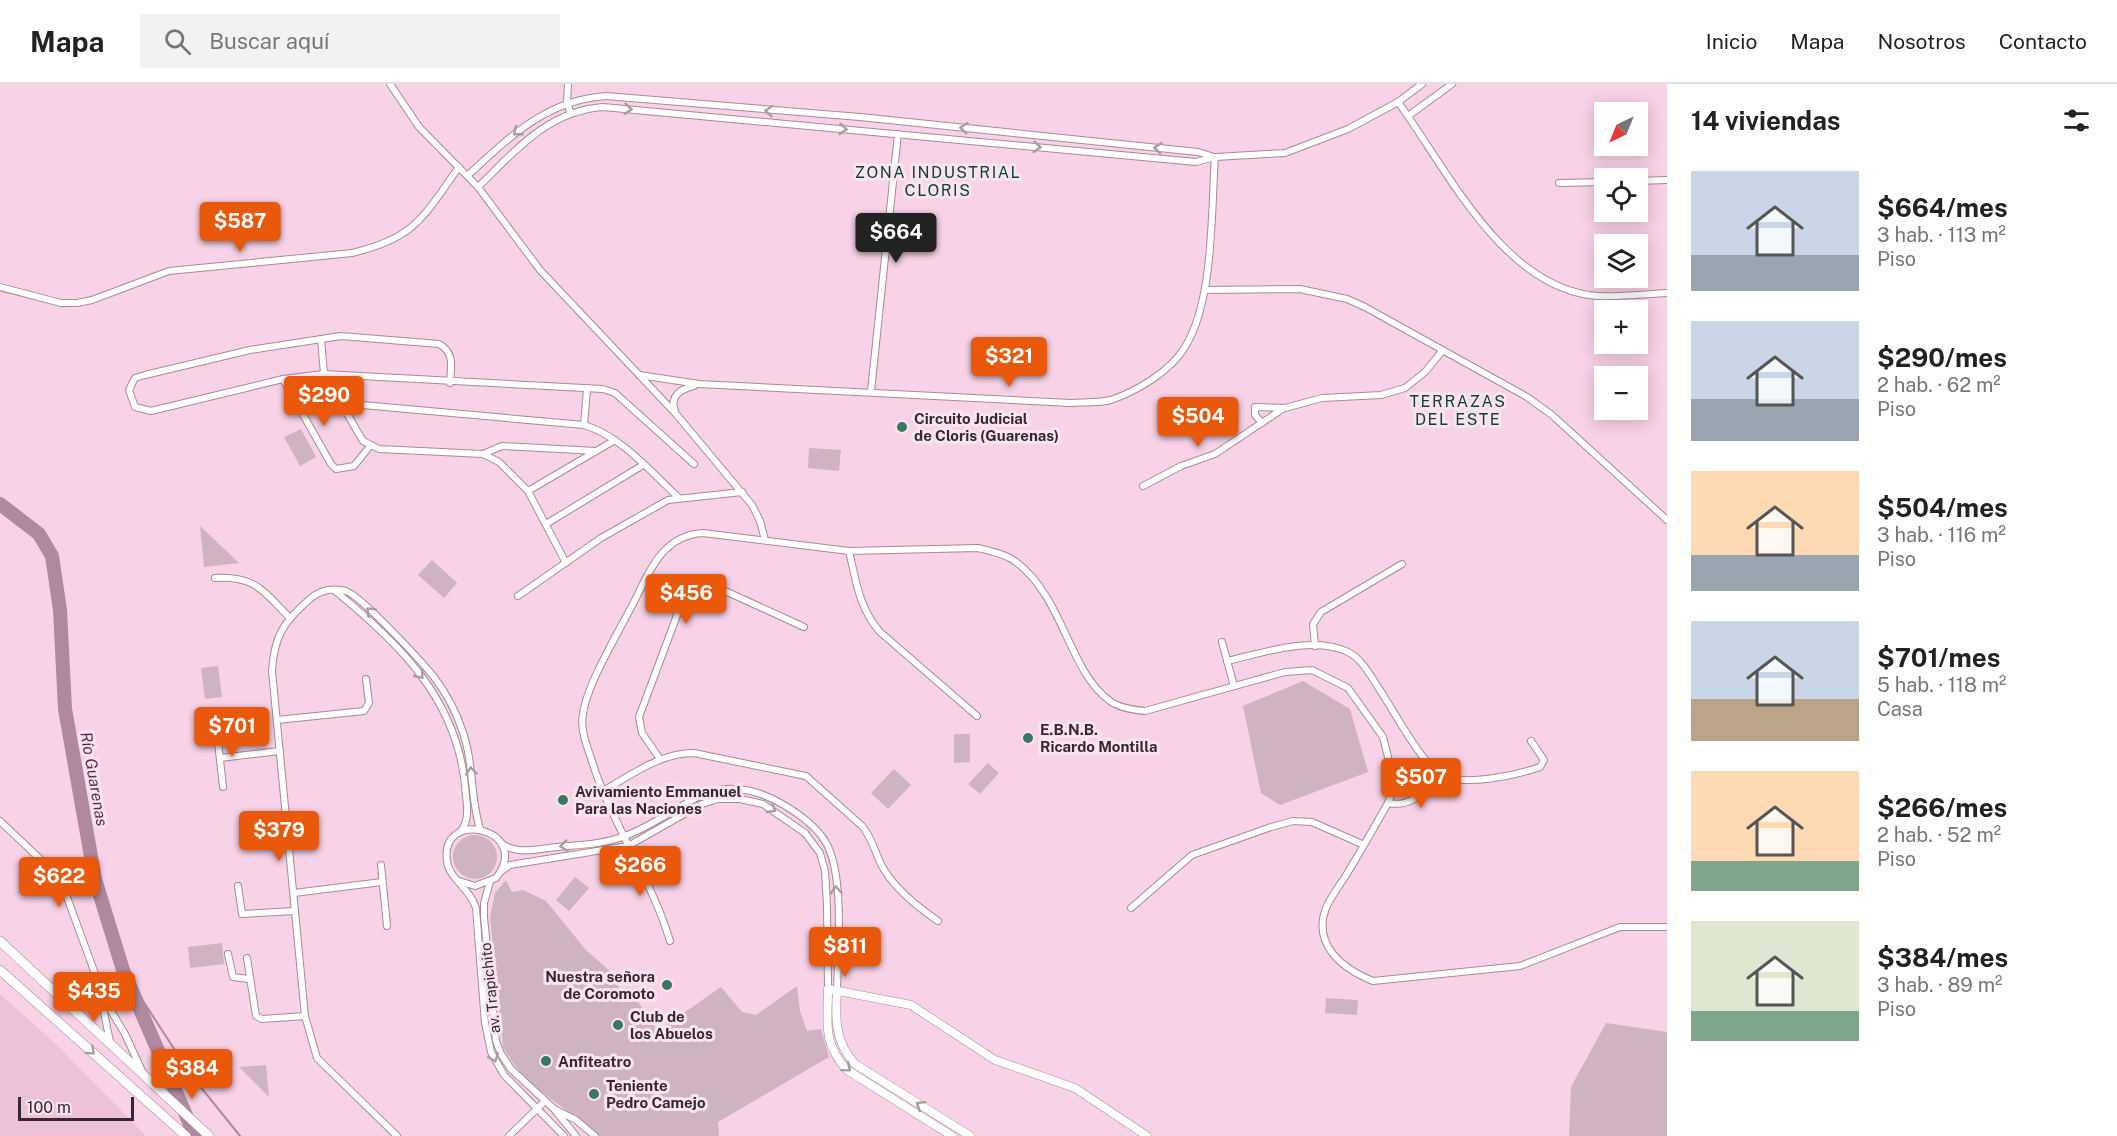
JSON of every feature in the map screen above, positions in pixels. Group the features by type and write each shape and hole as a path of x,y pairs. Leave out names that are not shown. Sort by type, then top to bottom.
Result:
{"main road":[{"path":"0,941 209,1136"},
{"path":"0,970 186,1136"}],"street":[{"path":"390,84 419,127 468,175 540,270 676,414 742,492 760,521 765,540"},
{"path":"568,84 567,102 570,112"},
{"path":"478,187 537,132 570,112 603,106 1196,162 1215,158 1285,153 1348,129 1398,102 1422,84"},
{"path":"1408,116 1452,84"},
{"path":"468,175 523,127 567,102 606,96 860,117 1198,152 1215,158"},
{"path":"1398,102 1496,239 1536,275 1559,286 1598,296 1667,293"},
{"path":"871,391 898,134"},
{"path":"639,375 699,384 871,391 1070,403 1110,400 1143,385 1185,348 1200,314 1205,290 1215,158"},
{"path":"0,287 61,303 76,303 92,300 168,271 352,253 375,248 408,232 459,167"},
{"path":"1648,180 1667,180"},
{"path":"1559,183 1594,182"},
{"path":"1205,290 1300,289 1326,294 1365,307 1490,375 1552,415 1666,518"},
{"path":"450,383 452,358 449,351 439,344 350,337 250,350 145,375 135,378 129,390 135,407 151,411 283,379 324,374 450,383 587,389 615,393 694,464"},
{"path":"321,339 324,374 363,441 370,446 390,450 483,454 499,462 528,491 566,563"},
{"path":"1262,423 1255,414 1255,407 1285,408 1322,398 1380,394 1405,388 1425,372 1443,350"},
{"path":"283,379 331,465 336,469 354,466 370,446"},
{"path":"676,414 673,406 678,392 699,384"},
{"path":"585,425 587,389"},
{"path":"340,403 585,425 600,429 678,497"},
{"path":"1143,486 1181,466 1215,454 1285,408"},
{"path":"528,491 615,440"},
{"path":"483,454 502,446 596,451"},
{"path":"546,524 643,465"},
{"path":"518,596 610,533 668,500 678,497 742,492"},
{"path":"670,941 628,846 601,792 585,738 582,716 591,689 650,568 674,540 688,534 765,540 849,551 978,548 1015,561 1051,600 1086,671 1098,690 1111,702 1145,711 1285,672 1312,670 1348,688 1383,737 1395,784 1388,803 1326,908 1322,930 1328,948 1341,963 1356,974 1373,981 1520,966 1620,927 1667,927"},
{"path":"849,551 859,598 867,617 880,632 977,716"},
{"path":"1315,646 1313,624 1321,612 1402,564"},
{"path":"215,579 245,579 269,597 290,618"},
{"path":"660,759 642,733 639,717 682,602 693,589 699,585 712,585 804,627"},
{"path":"333,590 355,607 414,667 444,709 461,755 467,818 460,833 450,844 446,859 453,875 468,890 476,908 487,1035 491,1052 504,1075 564,1136"},
{"path":"397,1136 316,1058 305,1016 277,720 273,653 278,635 290,618 313,597 322,591 333,590 347,591 357,598 420,662 444,692 467,743 480,829"},
{"path":"1222,642 1234,686"},
{"path":"1227,661 1270,651 1315,646 1332,647 1349,653 1357,659 1427,762 1443,776 1453,779 1489,778 1540,766 1545,760 1531,741"},
{"path":"277,720 364,711 369,703 366,678"},
{"path":"217,733 223,787"},
{"path":"220,758 280,752"},
{"path":"601,792 660,759 680,753 694,753 806,777 862,826 870,835 885,872 920,908 938,921"},
{"path":"1388,803 1409,804 1443,776"},
{"path":"460,833 480,829 495,836 501,843 517,850 532,850 623,837 684,803 725,788 756,792 788,807 805,820 825,841 835,867 838,1039 845,1053 855,1064 970,1136"},
{"path":"459,881 475,886 490,882 510,865 628,846 702,804 718,799 740,799 772,808 813,841 823,862 827,905 827,1037 837,1060 847,1070 952,1136"},
{"path":"0,821 60,878 105,1001 143,1073"},
{"path":"1131,909 1192,855 1271,826 1293,821 1312,822 1364,845"},
{"path":"500,872 504,859 501,843"},
{"path":"381,865 387,926"},
{"path":"294,893 382,882"},
{"name":"av. Trapichito","path":"490,882 484,903 484,917 496,1041 506,1065 553,1108 576,1136"},
{"path":"238,886 242,914 296,911"},
{"path":"228,954 233,977 249,979"},
{"path":"247,958 256,1016 262,1018 305,1016"},
{"path":"828,989 911,1005 995,1060 1075,1088 1148,1136"},
{"path":"105,1001 104,1012 110,1042"},
{"path":"509,1136 545,1101"},
{"path":"553,1108 576,1120 595,1136"}],"shaded area":[{"path":"301,429 316,457 300,466 284,437"},
{"path":"809,448 841,450 839,471 808,468"},
{"path":"200,526 239,563 204,567"},
{"path":"432,560 457,583 444,598 418,575"},
{"path":"218,666 222,697 205,699 201,668"},
{"path":"1303,681 1350,709 1368,772 1280,805 1261,793 1243,706"},
{"path":"954,734 970,734 970,762 954,763"},
{"path":"988,763 999,773 980,794 968,784"},
{"path":"894,769 911,785 888,809 871,793"},
{"path":"475,835 484,836 491,841 496,848 496,866 491,873 484,878 475,879 466,878 459,873 454,866 453,857 454,848 459,841 466,836"},
{"path":"575,877 589,888 569,911 556,900"},
{"path":"506,880 512,892 523,890 546,901 586,950 611,972 621,991 628,987 658,1031 721,987 742,1012 756,1015 797,986 800,1011 807,1031 821,1029 829,1057 718,1122 719,1136 598,1136 533,1085 522,1074 503,1047 490,917 495,893"},
{"path":"222,943 224,964 190,968 188,947"},
{"path":"0,994 58,1046 146,1136 0,1136"},
{"path":"1326,998 1358,1000 1357,1015 1325,1013"},
{"path":"1606,1023 1667,1032 1667,1136 1569,1136 1571,1087"},
{"path":"266,1065 269,1097 239,1067"}],"waterway":[{"name":"Río Guarenas","path":"0,504 39,534 52,556 60,610 65,709 95,879 123,970 195,1136"},
{"path":"123,970 191,1075 240,1136"}],"place":[{"name":"Circuito Judicial de Cloris (Guarenas)","path":"902,427"},
{"name":"E.B.N.B. Ricardo Montilla","path":"1028,738"},
{"name":"Avivamiento Emmanuel Para las Naciones","path":"563,800"},
{"name":"Nuestra señora de Coromoto","path":"667,985"},
{"name":"Club de los Abuelos","path":"618,1025"},
{"name":"Anfiteatro","path":"546,1061"},
{"name":"Teniente Pedro Camejo","path":"594,1094"}],"district":[{"name":"ZONA INDUSTRIAL CLORIS","path":"938,181"},
{"name":"TERRAZAS DEL ESTE","path":"1458,410"}]}
